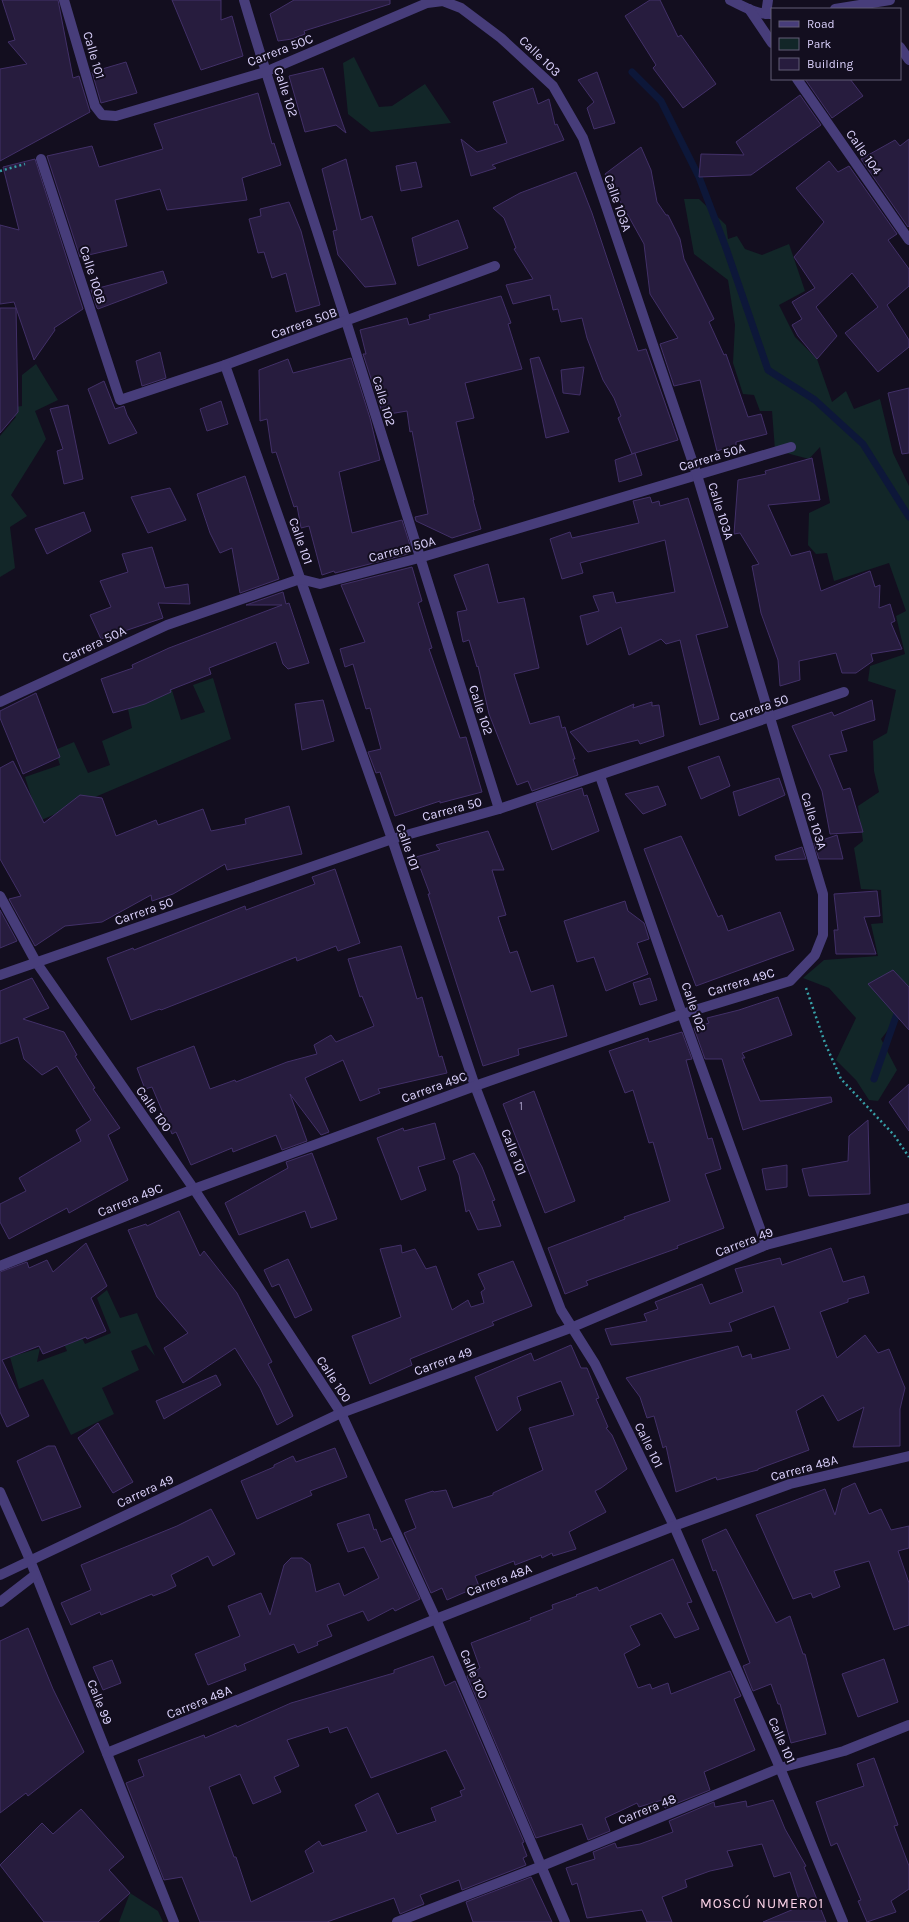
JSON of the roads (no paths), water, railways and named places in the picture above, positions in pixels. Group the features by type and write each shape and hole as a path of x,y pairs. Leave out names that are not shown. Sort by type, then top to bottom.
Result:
{"street":[{"name":"Calle 101","path":"64,0 95,106 102,115"},
{"name":"Calle 102","path":"244,0 265,72 346,321 419,558 499,809"},
{"path":"730,0 749,9 769,14 768,0"},
{"path":"842,8 890,0"},
{"name":"Carrera 50C","path":"102,115 116,116 265,72 426,1 443,1 461,8"},
{"name":"Calle 103","path":"461,8 501,38 553,86 583,138"},
{"path":"749,9 771,42"},
{"path":"901,48 909,60"},
{"name":"Calle 104","path":"798,80 909,240"},
{"name":"Calle 103A","path":"583,138 697,475 823,894"},
{"name":"Calle 100B","path":"41,159 120,400"},
{"name":"Carrera 50B","path":"120,400 225,365 495,266"},
{"name":"Calle 101","path":"225,365 392,839 474,1086 561,1310 595,1364 674,1526 780,1768 843,1922"},
{"name":"Carrera 50A","path":"0,702 167,625 300,579 320,584 419,558 791,447"},
{"name":"Carrera 50","path":"0,975 392,839 499,809 844,692"},
{"name":"Calle 102","path":"600,776 682,1014 766,1245"},
{"name":"Carrera 49C","path":"0,1266 194,1189 474,1086 682,1014 790,981 815,955 823,935 823,894"},
{"name":"Calle 100","path":"0,896 36,962 194,1189 341,1413 436,1619 565,1922"},
{"name":"Carrera 49","path":"0,1575 341,1413 572,1327 766,1245 909,1208"},
{"name":"Carrera 48A","path":"107,1753 436,1619 674,1526 790,1484 909,1456"},
{"name":"Calle 99","path":"0,1492 30,1560 174,1922"},
{"path":"0,1602 35,1575"},
{"name":"Carrera 48","path":"397,1922 542,1866 780,1768 844,1751 909,1725"}],"waterway":[{"path":"632,72 661,101 699,177 726,248 768,370 815,400 863,444 909,517"},
{"path":"874,1079 899,1008"}],"district":[{"name":"MOSCÚ NUMERO1","path":"762,1903"}]}
